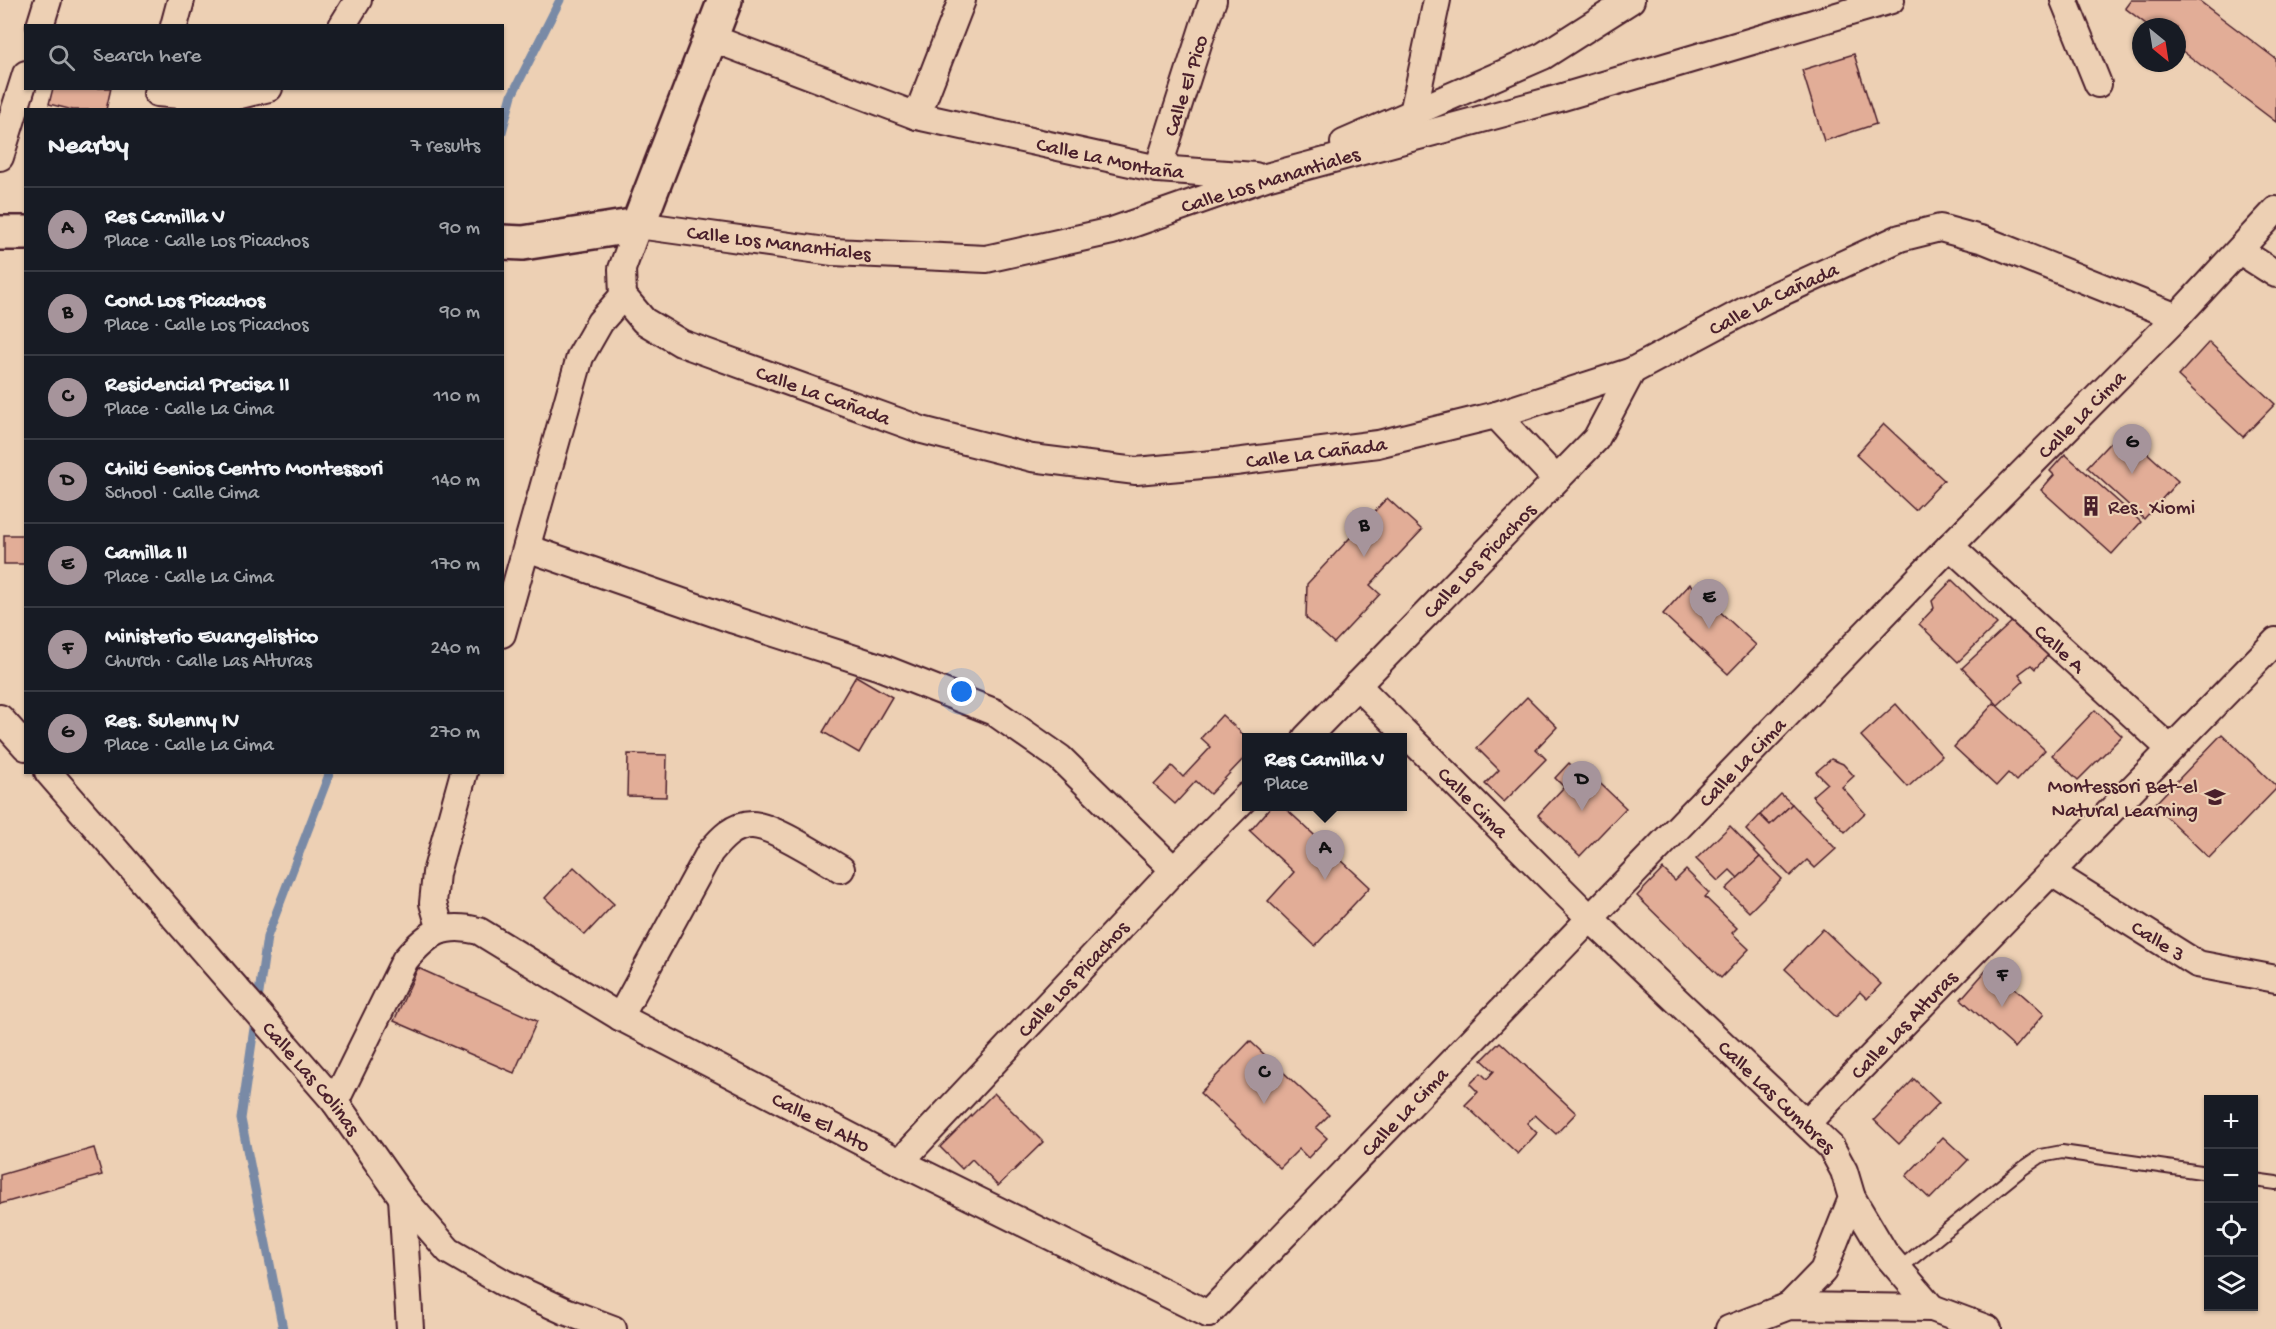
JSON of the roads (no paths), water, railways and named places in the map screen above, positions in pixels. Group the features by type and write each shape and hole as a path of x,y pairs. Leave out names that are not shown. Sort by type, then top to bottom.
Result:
{"main road":[{"path":"512,242 638,225 725,0"},
{"path":"0,233 24,233"}],"street":[{"path":"41,24 48,0"},
{"path":"175,24 181,0"},
{"path":"343,24 358,0"},
{"path":"917,116 962,0"},
{"name":"Calle El Pico","path":"1158,169 1214,0"},
{"path":"1413,112 1437,0"},
{"name":"Calle La Montaña","path":"711,38 917,116 1158,169 1266,177 1543,56 1630,0"},
{"name":"Calle Los Manantiales","path":"638,225 833,252 986,259 1112,231 1266,177 1556,99 1891,0"},
{"path":"2064,0 2098,84"},
{"path":"0,157 24,80"},
{"path":"155,97 224,99 260,90"},
{"name":"Calle La Cima","path":"1210,1322 1591,919 1950,546 2177,317 2276,210"},
{"path":"504,627 580,357 600,322 623,296 622,269 638,225"},
{"name":"Calle La Cañada","path":"623,296 644,321 681,343 922,430 1032,458 1136,471 1235,462 1378,444 1496,415 1632,371 1765,300 1900,238 1940,228 1984,240 2177,317"},
{"path":"2240,251 2276,274"},
{"name":"Calle Los Picachos","path":"1311,733 1596,439 1632,371"},
{"path":"1496,415 1557,479"},
{"name":"Calle A","path":"1950,546 2170,749"},
{"path":"527,548 734,620 880,667 993,712 1060,758 1174,870"},
{"name":"Calle Las Alturas","path":"1808,1123 2276,641"},
{"name":"Calle Cima","path":"1357,686 1404,733"},
{"path":"0,718 24,745"},
{"name":"Calle Cima","path":"1407,736 1591,919"},
{"name":"Calle Las Colinas","path":"50,774 335,1102 402,1197 449,1251 504,1283 565,1311 613,1329"},
{"path":"335,1102 405,960 420,942 441,930 432,903 436,873 463,774"},
{"name":"Calle Los Picachos","path":"900,1162 1174,870 1242,801"},
{"path":"620,1017 710,852 722,837 737,828 752,825 767,829 841,869"},
{"name":"Calle 3","path":"2052,873 2197,964 2276,979"},
{"name":"Calle Las Cumbres","path":"1591,919 1831,1147 1844,1171 1852,1198 1884,1252 1932,1308"},
{"name":"Calle El Alto","path":"441,930 461,926 479,931 620,1017 1210,1322"},
{"path":"402,1197 410,1329"},
{"path":"1789,1306 1823,1271 1852,1198"},
{"path":"1729,1329 1789,1306 1932,1308 1988,1329"}],"lane":[{"path":"1899,1269 2022,1169 2042,1156 2062,1152 2204,1172"},
{"path":"2258,1181 2276,1183"}],"waterway":[{"path":"504,125 512,95 560,0"},
{"path":"283,1329 241,1119 267,937 329,774"}],"place":[{"name":"Res. Sulenny IV","path":"2132,474"},
{"name":"Res. Xiomi","path":"2091,506"},
{"name":"Cond Los Picachos","path":"1364,557"},
{"name":"Camilla II","path":"1709,629"},
{"name":"Montessori Bet-el Natural Learning","path":"2215,797"},
{"name":"Chiki Genios Centro Montessori","path":"1582,811"},
{"name":"Res Camilla V","path":"1325,880"},
{"name":"Ministerio Evangelistico","path":"2002,1007"},
{"name":"Residencial Precisa II","path":"1264,1104"}]}
